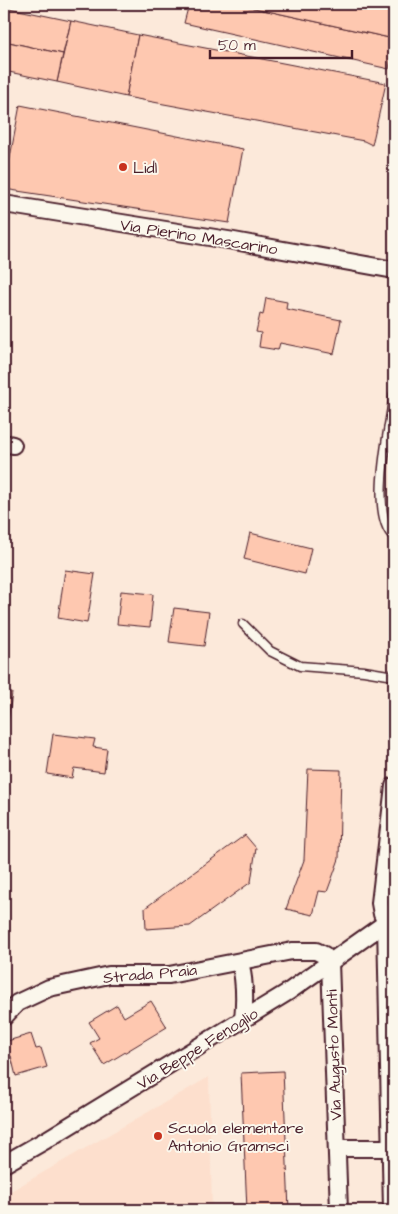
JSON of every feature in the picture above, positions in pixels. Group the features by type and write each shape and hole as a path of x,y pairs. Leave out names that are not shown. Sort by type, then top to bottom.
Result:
{"street":[{"name":"Via Pierino Mascarino","path":"4,204 234,241 394,270"},
{"path":"392,1210 390,920 382,914 380,903 394,786"},
{"name":"Via Beppe Fenoglio","path":"4,1164 288,992 390,920"},
{"name":"Strada Praia","path":"4,1017 17,1003 49,988 109,975 168,975 292,951 316,951 324,954 330,962"},
{"path":"240,962 245,998 243,1020"},
{"name":"Via Augusto Monti","path":"330,962 339,1210"},
{"path":"337,1148 391,1148"}],"lane":[{"path":"394,394 380,488 382,510 390,533 394,537"},
{"path":"243,624 270,651 300,666 364,671 394,676"}],"shaded area":[{"name":"Scuola elementare Antonio Gramsci","path":"209,1077 212,1210 4,1210 4,1195"}],"building":[{"path":"53,4 79,4 78,9"},
{"path":"189,4 236,4 394,39 389,69 184,23"},
{"path":"236,4 394,4 394,39"},
{"path":"4,7 71,21 63,54 4,41"},
{"path":"71,21 138,35 126,97 57,82"},
{"path":"138,35 386,83 372,145 364,141 126,97"},
{"path":"4,41 63,54 57,82 4,71"},
{"name":"Lidl","path":"20,105 243,149 229,223 4,189"},
{"path":"266,298 287,302 286,309 341,320 334,354 280,343 278,350 259,347 261,333 256,332 260,314 263,315"},
{"path":"250,533 311,548 305,574 244,559"},
{"path":"65,570 95,574 87,623 58,618"},
{"path":"121,591 153,594 150,627 117,624"},
{"path":"174,608 209,612 204,646 169,642"},
{"path":"4,691 12,693 4,750"},
{"path":"53,734 95,739 93,747 107,749 104,772 74,768 72,778 47,774"},
{"path":"308,769 341,770 339,859 327,892 319,891 313,915 286,909 304,860"},
{"path":"245,835 256,848 251,882 190,926 146,929 145,908"},
{"path":"151,1001 167,1027 104,1065 90,1043 99,1038 89,1022 117,1005 124,1017"},
{"path":"31,1034 36,1049 41,1048 47,1067 16,1076 11,1056 4,1057 4,1042"},
{"path":"283,1071 289,1210 247,1210 241,1073"}],"place":[{"name":"Lidl","path":"123,167"},
{"name":"Scuola elementare Antonio Gramsci","path":"158,1136"}]}
